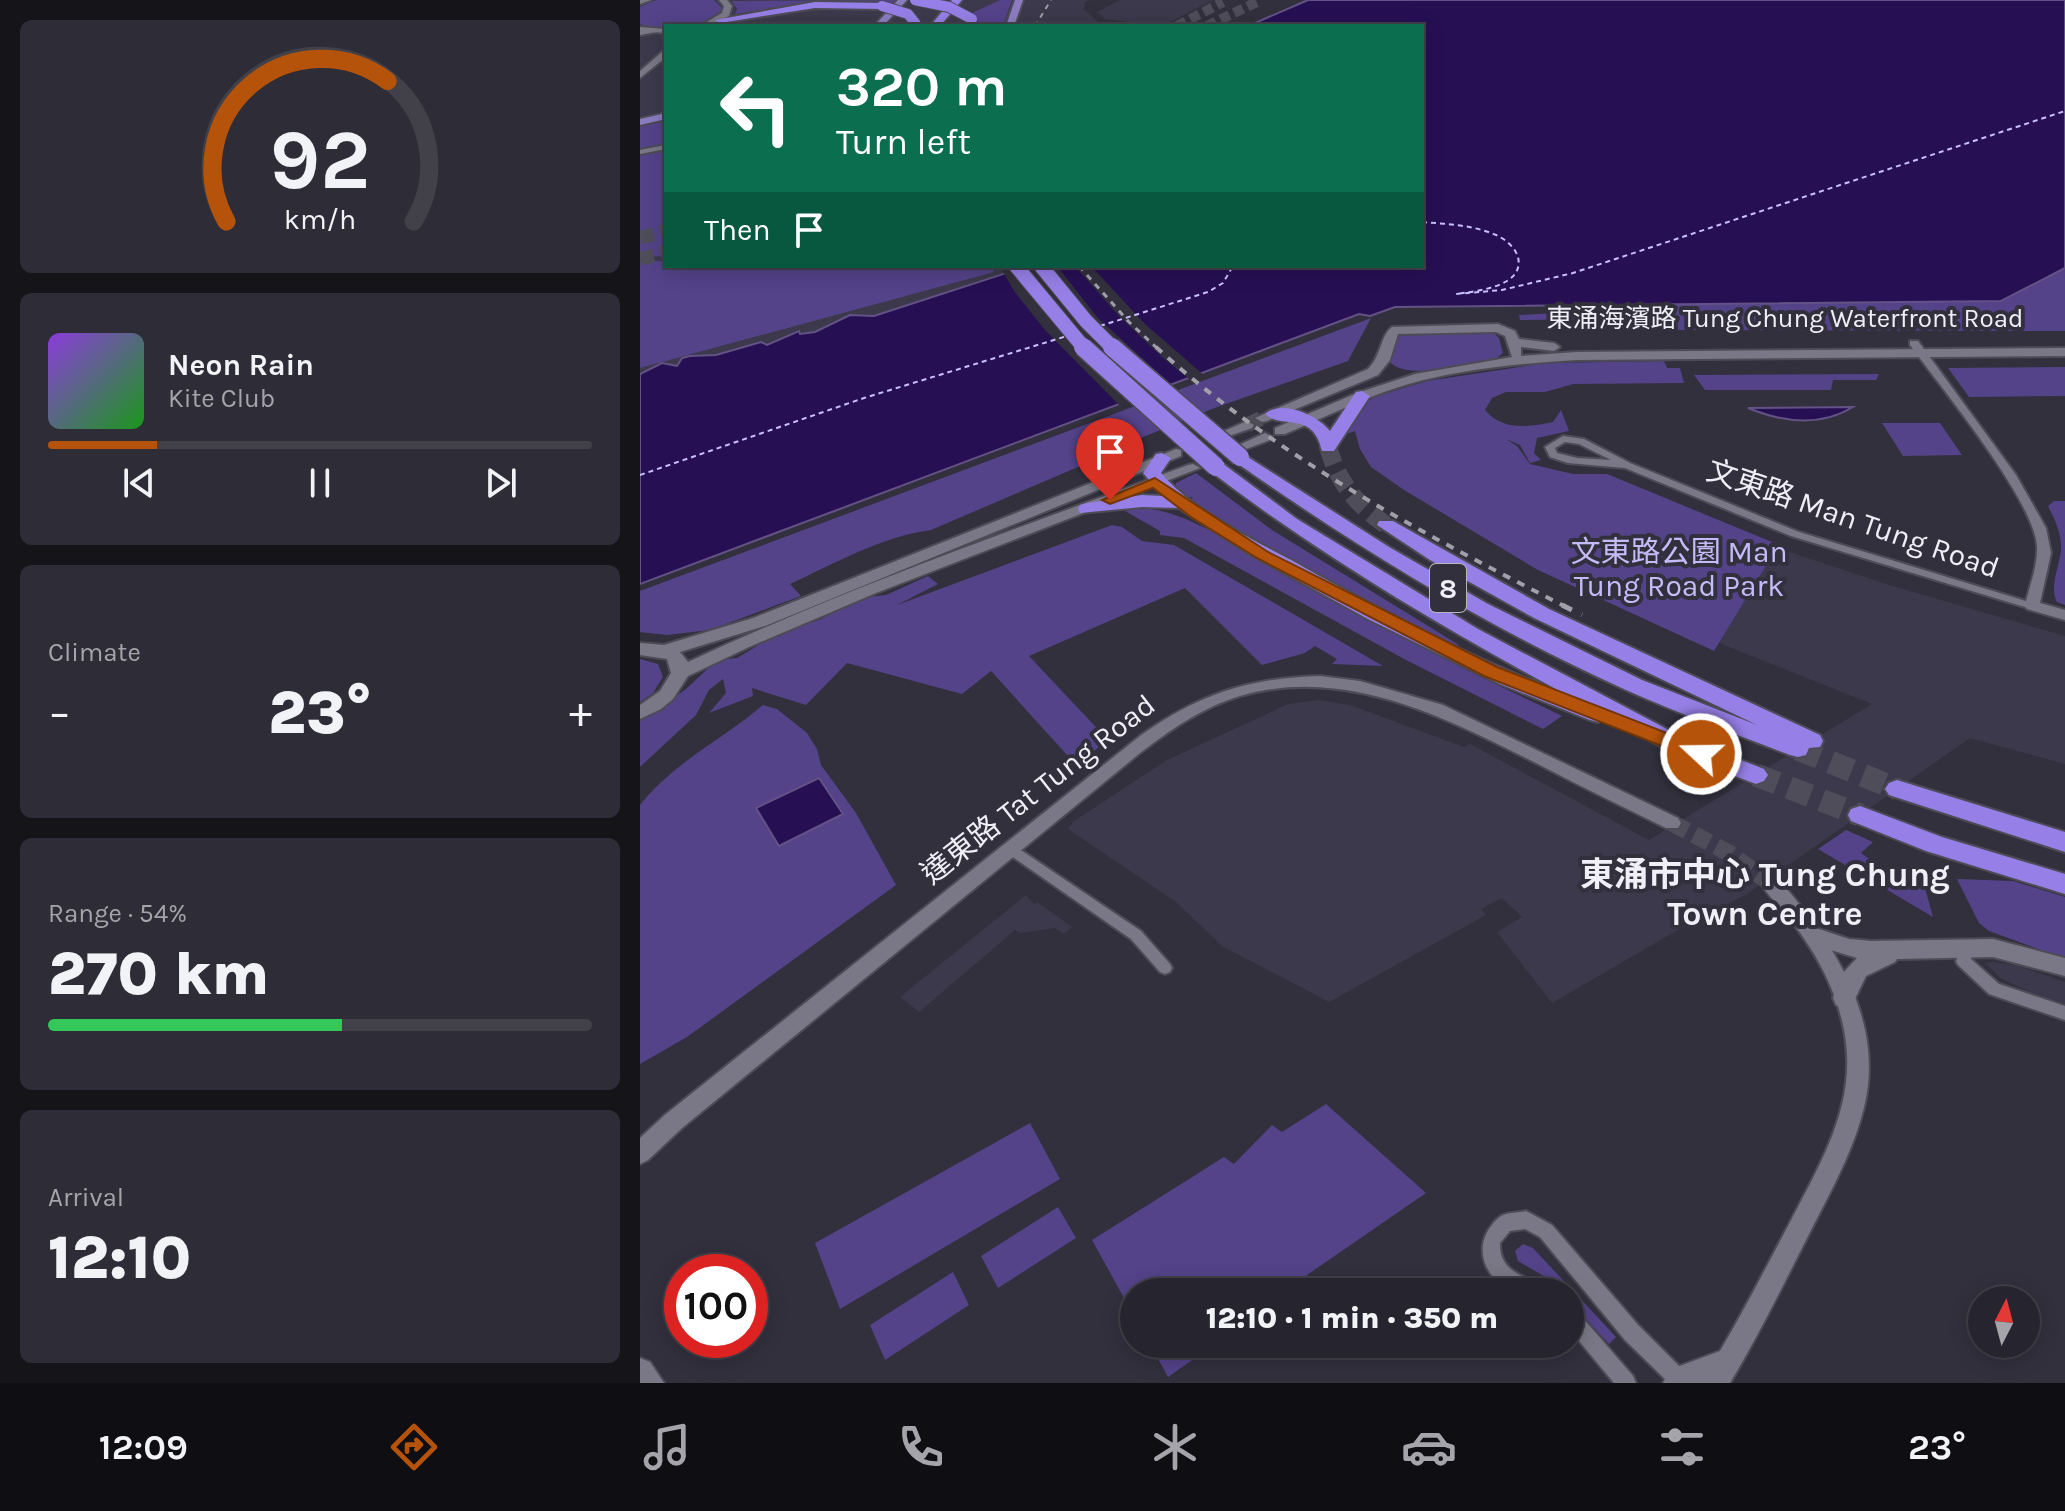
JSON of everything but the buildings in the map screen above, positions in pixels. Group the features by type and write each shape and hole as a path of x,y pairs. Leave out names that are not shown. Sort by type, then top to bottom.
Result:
{"highway":[{"path":"915,0 949,7 974,22"},
{"path":"936,24 947,5 957,0"},
{"path":"952,24 969,1"},
{"path":"712,23 739,14 815,5 882,6 908,14 915,24"},
{"name":"8","path":"1018,268 1062,326 1094,361 1216,467 1290,523 1425,607 1674,743 1756,775"},
{"path":"1043,268 1086,321 1119,354 1243,451"},
{"path":"1268,416 1308,419 1321,429 1328,446 1362,396"},
{"name":"8","path":"1243,451 1359,538 1537,637 1635,685 1805,745 1562,623 1386,525"},
{"path":"1169,456 1152,473 1155,482 1263,555 1491,671 1674,743"},
{"path":"1087,509 1142,501 1182,503"},
{"path":"1902,786 1999,822 2065,842"},
{"path":"1860,815 1935,844 2065,884"}],"main road":[{"path":"640,2 646,0"},
{"path":"712,23 728,10 723,0"},
{"path":"880,24 903,0"},
{"path":"1011,24 1019,0"},
{"path":"640,31 664,31"},
{"path":"643,72 664,55"},
{"path":"640,84 664,66"},
{"path":"648,106 664,110"},
{"path":"640,119 664,112"},
{"name":"東涌海濱路 Tung Chung Waterfront Road","path":"1268,416 1368,375 1384,360 1392,332 1400,329 1491,328 1508,332 1514,342 1548,347 2065,352"},
{"path":"1514,342 1517,360"},
{"name":"東涌海濱路 Tung Chung Waterfront Road","path":"1280,431 1362,396 1420,377 1517,360 2065,342"},
{"path":"1384,360 1395,371 1420,377"},
{"path":"1229,432 1247,425"},
{"path":"1243,451 1265,437"},
{"path":"640,649 664,651 759,622 1169,456"},
{"path":"640,713 673,692 682,672 722,652 1193,468"},
{"path":"664,651 678,659 682,672"},
{"path":"1816,937 1849,948 1993,948 2065,967"},
{"path":"1844,998 1848,982 1861,964 1913,950"},
{"path":"640,1372 650,1383"}],"street":[{"path":"640,152 664,147"},
{"path":"1918,349 2009,476 2041,528 2044,546 2032,606"},
{"name":"文東路 Man Tung Road","path":"1627,465 1596,460 1565,461 1553,455 1550,447 1559,440 1574,439 1627,465 1795,534 2065,615"},
{"name":"達東路 Tat Tung Road","path":"640,1153 674,1121 1146,740 1192,711 1227,694 1268,684 1314,683 1384,691 1471,723 1672,823"},
{"path":"1012,849 1136,935 1165,968"},
{"path":"1715,1383 1837,1155 1856,1092 1857,1063 1844,998 1816,937 1770,883"},
{"path":"1967,947 1963,961 1994,989 2065,1013"},
{"name":"達東路 Tat Tung Road","path":"640,1142 674,1121"},
{"path":"1506,1278 1493,1263 1491,1240 1505,1223 1526,1220 1546,1231 1679,1382 1730,1360"},
{"path":"1584,1333 1626,1383"}],"shaded area":[{"path":"640,0 1090,0 1085,2 1084,9 1100,24 664,24 664,268 1022,268 874,316 850,315 815,332 798,332 767,345 761,342 716,355 690,356 677,366 662,363 640,374"},
{"path":"1120,0 1213,0 1166,24 1105,19 1097,12"},
{"path":"1308,0 2065,0 2065,268 2001,301 1395,307 1370,316 1359,314 640,584 640,374 662,363 677,366 682,358 690,356 716,355 761,342 767,345 799,331 800,334 815,332 850,315 874,316 1022,268 1424,268 1424,24 1253,24"},
{"path":"1853,407 1814,420 1774,417 1748,408"},
{"path":"1777,548 1886,584 2065,636 2065,764 1970,738 1747,894 1690,923 1552,1003 1497,932 1522,917 1502,898 1481,909 1486,915 1329,1002 1222,946 1176,902 1068,829 1074,821 1167,760 1288,704 1319,700 1350,705 1464,747 1470,744 1649,840 1872,704 1719,643"},
{"path":"819,778 843,814 779,846 756,808"},
{"path":"1026,895 1034,904 1037,902 1072,927 1064,934 1055,928 1021,933 1015,930 919,1012 900,997"},
{"path":"1986,963 2016,965 2065,982 2065,1008 2000,978"}],"green space":[{"path":"656,0 714,0 723,9 719,18 711,21 664,24 664,28 657,28 640,24 640,7"},
{"path":"896,0 884,10 792,5 735,14 737,9 732,1"},
{"path":"1000,0 1012,0 1004,24 964,24 970,14"},
{"path":"664,117 664,145 640,150 640,123"},
{"path":"664,150 664,256 640,257 640,155"},
{"path":"640,261 664,261 664,268 991,268 994,272 640,368"},
{"path":"2065,268 2065,331 1633,330 1628,319 1520,320 1519,315 1614,310 1613,305 2001,301"},
{"path":"1371,318 1348,361 1217,407 1099,455 1085,464 931,530 894,538 859,552 790,584 801,596 710,630 667,635 640,632 640,591"},
{"path":"1494,333 1499,338 1503,353 1497,358 1425,371 1398,368 1390,362 1399,335"},
{"name":"文東路公園 Man Tung Road Park","path":"1664,361 1667,368 1680,368 1684,383 1573,384 1545,392 1506,392 1492,398 1485,410 1500,421 1525,426 1553,422 1561,410 1569,431 1537,438 1534,453 1541,460 1530,463 1520,445 1506,439 1517,446 1530,464 1573,474 1607,474 1772,542 1770,545 1777,548 1714,651 1538,570 1404,490 1371,467 1360,449 1355,431 1343,435 1357,409 1374,397 1427,381 1546,363"},
{"path":"2065,367 2065,396 1969,397 1948,368"},
{"path":"1879,374 1876,380 1833,380 1831,390 1705,390 1694,375"},
{"path":"1882,423 1940,423 1962,455 1903,456"},
{"path":"1196,473 1272,530 1459,645 1454,646 1319,576 1189,503 1193,497 1183,497 1176,491 1176,483"},
{"path":"2054,501 2065,501 2065,605 2057,602 2054,590 2061,544 2058,527 2048,506"},
{"path":"1140,508 1160,511 1199,525 1293,580 1562,716 1543,729 1406,660 1184,538 1160,535 1160,531 1125,511"},
{"path":"1112,525 1122,527 1142,541 1174,545 1383,666 1332,664 1337,659 1315,646 1305,653 1262,665 1185,588 1029,656 1108,740 1076,765 991,671 962,694 847,663 806,705 752,688 753,696 709,713 726,693 723,679 709,690 696,715 640,767 640,721 686,689 717,660 737,658 757,646 750,631 814,622 837,610 847,599 886,595 928,576 938,584 897,605"},
{"path":"640,659 658,664 663,677 653,693 640,702"},
{"path":"763,705 777,709 807,733 817,749 821,765 856,813 896,885 687,1037 640,1064 640,805 668,776"},
{"path":"1846,830 1873,842 1861,853 1904,884 1920,870 1933,917 1818,849"},
{"path":"1957,879 2013,881 2065,897 2065,959 1989,931 1979,923"},
{"path":"1326,1104 1426,1193 1307,1275 1308,1278 1120,1278 1120,1291 1092,1240 1224,1157 1234,1164 1272,1125 1282,1132"},
{"path":"1030,1123 1060,1179 840,1309 815,1243"},
{"path":"1058,1207 1076,1238 998,1288 981,1256"},
{"path":"1523,1244 1533,1248 1561,1278 1547,1278 1518,1261 1515,1251"},
{"path":"953,1272 969,1305 885,1360 870,1325"},
{"path":"1584,1303 1616,1337 1609,1344 1584,1317"},
{"path":"1158,1358 1195,1358 1168,1377"}],"pier":[{"path":"1059,268 1098,318 1176,389 1122,408 1045,330 1014,291 1002,270"},
{"path":"1077,268 1093,268 1145,324 1206,377 1193,382 1118,315"}],"ferry route":[{"path":"1424,222 1478,229 1506,241 1518,257 1514,275 1497,286 1456,294 1502,290 1573,273 2065,111"},
{"path":"1100,326 1208,292 1223,283 1232,268"},
{"path":"640,475 864,398 1067,336"}],"tunnel":[{"path":"1211,24 1261,0"},
{"path":"1181,24 1223,2"},
{"path":"640,238 664,232"},
{"path":"640,259 664,253"},
{"path":"1247,425 1262,418"},
{"path":"1328,447 1337,472 1350,492 1386,525"},
{"path":"1798,749 1897,789"},
{"path":"1756,775 1860,815"},
{"path":"1672,823 1729,853 1770,883"}],"railway":[{"path":"1036,24 1051,0"},
{"path":"1081,268 1158,349"},
{"path":"1156,347 1202,387 1300,458 1458,551 1566,607"},
{"path":"1562,605 1566,607"},
{"path":"1566,607 1582,615"}],"district":[{"name":"東涌市中心 Tung Chung Town Centre","path":"1765,894"}],"route":[{"path":"1110,500 1155,482 1196,514 1263,555 1356,604 1508,679 1701,754"}]}
